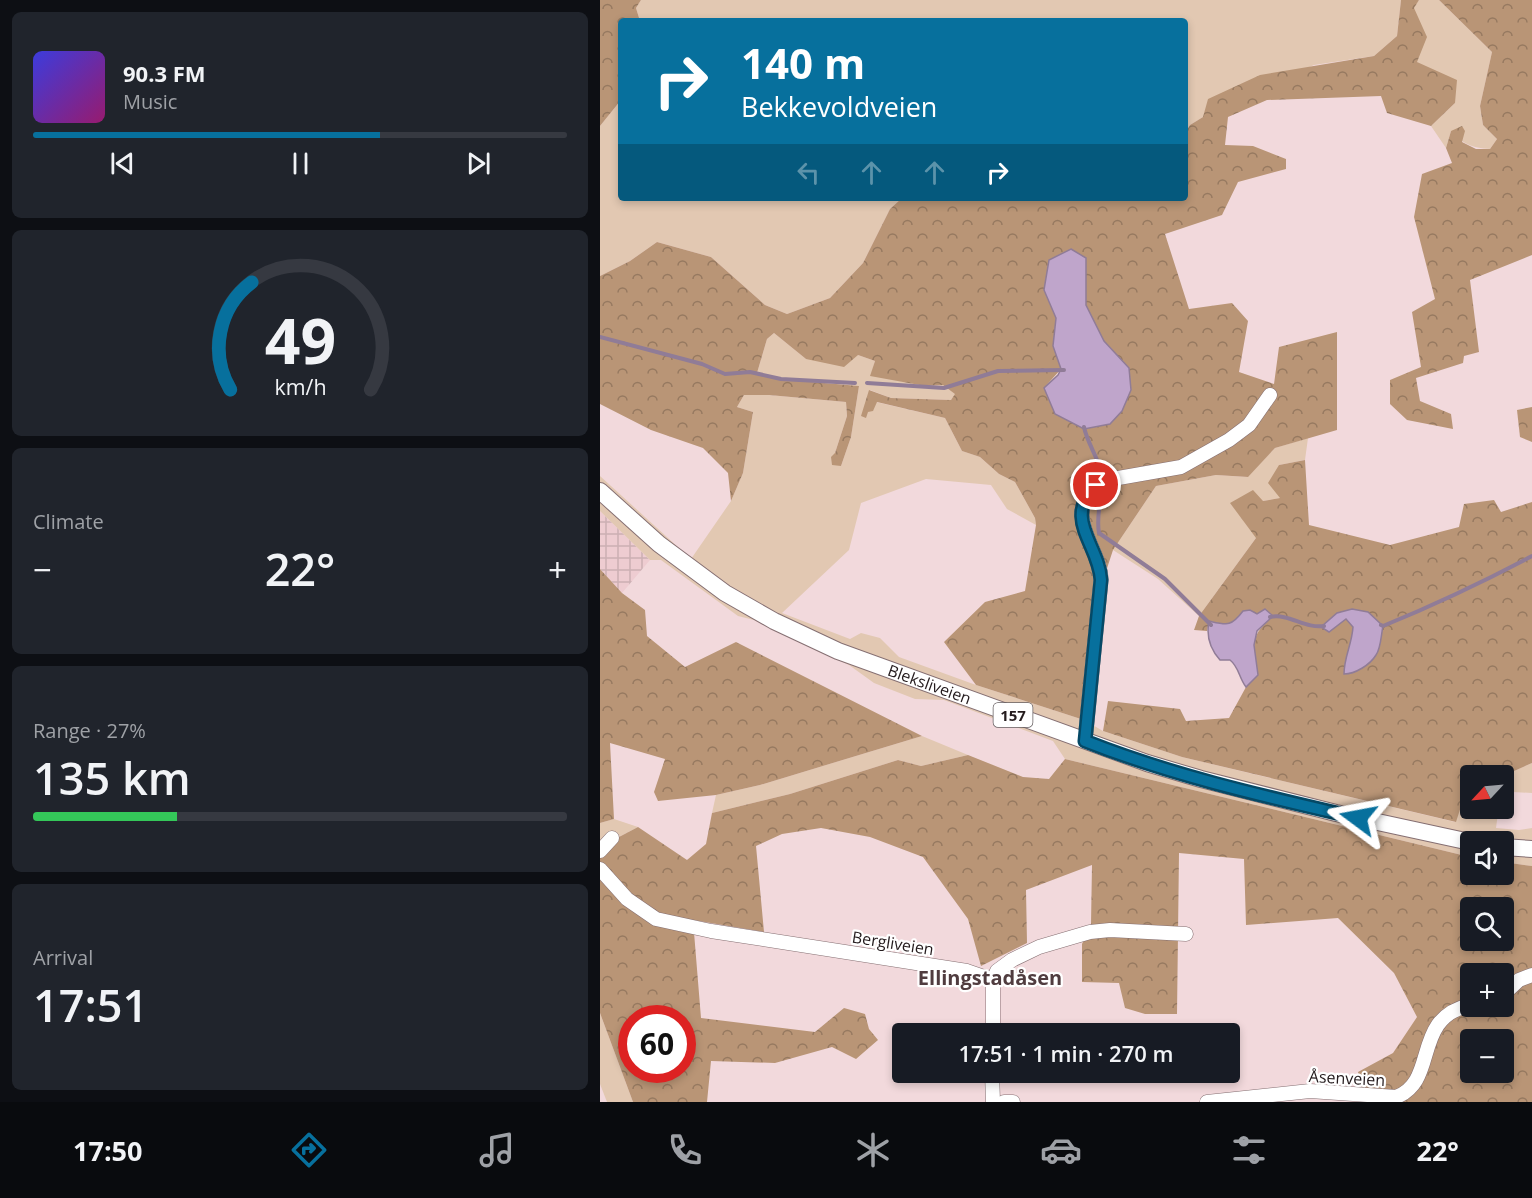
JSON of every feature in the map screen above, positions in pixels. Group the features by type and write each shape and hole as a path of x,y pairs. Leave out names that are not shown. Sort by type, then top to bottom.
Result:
{"main road":[{"name":"Bleksliveien","path":"600,491 659,544 726,593 774,621 838,651 1147,764 1336,813 1460,840"},
{"path":"1514,848 1532,849"}],"street":[{"path":"1085,741 1101,580 1099,564 1085,535 1081,520 1085,499 1101,483 1181,467 1244,429 1256,418 1270,395"},
{"path":"600,851 612,838"},
{"name":"Bergliveien","path":"600,869 627,899 656,919 711,931 967,971 993,980"},
{"path":"993,1023 993,980 998,971 1012,960 1039,947 1072,936 1110,930 1186,934"},
{"path":"1514,985 1532,975"},
{"name":"Åsenveien","path":"1207,1102 1310,1091 1396,1097 1409,1091 1416,1080 1438,1023 1460,1008"},
{"path":"992,1083 993,1102"},
{"path":"1004,1102 1013,1102"}],"shaded area":[{"path":"641,0 1401,0 1397,36 1374,56 1314,65 1203,117 1188,128 1188,18 639,18 636,8"},
{"path":"1419,0 1439,0 1492,52 1480,106 1483,125 1497,139 1490,149 1468,144 1451,131 1446,148 1431,126 1455,103 1417,62 1413,8"},
{"path":"618,104 618,201 899,201 890,209 863,263 830,298 787,314 765,305 711,257 657,242 630,261 600,276 600,126"},
{"path":"1071,249 1086,258 1086,305 1104,341 1129,368 1131,390 1122,411 1110,424 1084,429 1055,414 1044,388 1061,369 1053,346 1056,318 1044,290 1049,260"},
{"path":"774,333 806,359 858,355 875,361 871,375 925,386 943,385 956,394 951,400 891,398 870,390 868,412 876,402 945,418 962,451 980,457 999,474 1015,482 1035,518 1036,525 1007,509 991,485 926,479 861,503 849,550 782,613 850,639 861,633 880,638 899,657 1084,720 1103,731 1182,757 1455,822 1460,808 1460,819 1497,819 1496,828 1519,830 1532,828 1532,866 1514,864 1514,831 1460,831 1460,855 1065,759 1053,741 944,700 915,699 874,683 849,665 754,620 738,616 661,560 650,560 600,511 600,476 691,559 731,501 743,473 753,412 737,407 744,395 846,402 847,416 835,453 841,466 851,437 859,386 790,380 757,373 767,339"},
{"path":"1308,438 1305,460 1279,465 1280,498 1263,501 1256,538 1199,616 1158,579 1113,550 1156,486 1216,475 1247,477 1275,448"},
{"path":"600,511 650,560 622,593 600,569"},
{"path":"1265,609 1273,616 1257,631 1254,645 1258,675 1246,687 1233,663 1230,660 1220,660 1214,651 1209,637 1209,621 1228,624 1243,611 1250,610 1257,614"},
{"path":"1352,609 1368,612 1383,626 1379,649 1373,659 1357,671 1344,674 1353,627 1346,619 1329,632 1321,627 1337,613"},
{"path":"922,736 968,755 921,766 898,760 790,794 712,813 716,795 760,785"},
{"path":"1532,763 1532,793 1514,792 1514,771"},
{"path":"614,819 638,827 600,847 600,823"},
{"path":"600,1013 618,1062 618,1083 626,1083 633,1102 607,1102 600,1084"}],"green space":[{"path":"600,0 641,0 636,8 639,18 618,18 618,104 600,126"},
{"path":"1401,0 1419,0 1414,8 1427,37 1417,62 1457,80 1455,103 1431,126 1387,113 1381,96 1267,100 1228,117 1225,145 1253,146 1286,159 1286,169 1238,182 1222,215 1165,234 1189,309 1232,303 1248,321 1239,372 1274,384 1279,347 1337,332 1337,430 1275,448 1248,477 1216,475 1156,486 1113,550 1096,602 1084,720 976,685 944,642 985,602 1025,591 1036,525 1035,518 1015,482 999,474 980,457 962,451 945,418 877,402 873,411 868,412 866,418 861,416 869,390 891,398 951,400 955,394 943,385 925,386 870,376 875,361 858,355 844,367 806,359 774,333 767,339 757,373 790,380 859,386 851,437 841,466 832,465 831,457 835,453 847,416 846,402 744,395 737,407 753,412 743,473 731,501 728,473 703,448 651,430 600,404 600,276 630,261 657,242 711,257 765,305 787,314 830,298 863,263 890,209 899,201 1188,201 1188,128 1203,117 1208,99 1260,75 1374,56 1397,36","holes":["1086,258 1086,305 1104,341 1129,368 1044,388 1061,369 1053,346 1056,318"]},
{"path":"1439,0 1532,0 1532,255 1470,280 1479,352 1464,356 1463,363 1416,378 1420,401 1451,414 1453,429 1407,420 1390,404 1390,380 1421,367 1412,312 1435,299 1414,217 1422,174 1452,163 1446,148 1451,131 1462,126 1465,131 1462,142 1476,149 1490,149 1497,139 1483,125 1480,106 1492,52"},
{"path":"1532,407 1532,442 1520,437 1517,410"},
{"path":"1305,460 1309,525 1390,545 1459,527 1464,504 1494,500 1501,512 1532,502 1532,763 1514,771 1514,765 1460,765 1460,810 1456,822 1182,757 1103,731 1108,701 1180,709 1186,721 1229,718 1246,687 1257,675 1255,640 1267,622 1257,614 1227,625 1209,621 1207,631 1194,630 1199,616 1256,538 1230,503 1253,490 1263,501 1280,498 1268,483 1279,465"},
{"path":"600,569 622,593 645,610 647,636 685,667 736,642 922,736 760,785 716,795 658,801 654,792 665,759 610,743 614,819 600,823"},
{"path":"968,755 1023,777 1049,779 1065,759 1460,855 1460,885 1514,885 1514,864 1532,866 1532,1102 1365,1102 1358,1072 1393,1053 1417,1017 1394,973 1338,918 1246,925 1244,859 1179,853 1177,1014 1145,1014 1125,1008 1119,983 1082,982 1082,944 1091,924 1092,865 1026,890 1027,943 981,966 968,919 923,857 870,837 821,828 782,834 756,846 764,932 693,920 701,1018 815,1032 844,1008 865,1014 869,1029 878,1040 856,1059 832,1047 775,1063 711,1061 707,1102 633,1102 626,1083 696,1083 696,1005 618,1005 618,1062 600,1013 600,847 638,827 687,860 706,844 712,813 790,794 898,760 921,766"}],"waterway":[{"path":"600,337 702,364 725,374 750,372 781,379 855,383"},
{"path":"867,383 944,388 998,371 1064,370"},
{"path":"1084,427 1101,471 1099,533 1165,579 1211,625"},
{"path":"1381,625 1440,601 1532,556"},
{"path":"1270,617 1284,617 1310,625 1324,626"}],"district":[{"name":"Ellingstadåsen","path":"990,977"}],"route":[{"path":"1096,485 1085,499 1081,520 1101,571 1085,741 1147,764 1358,818"}]}
